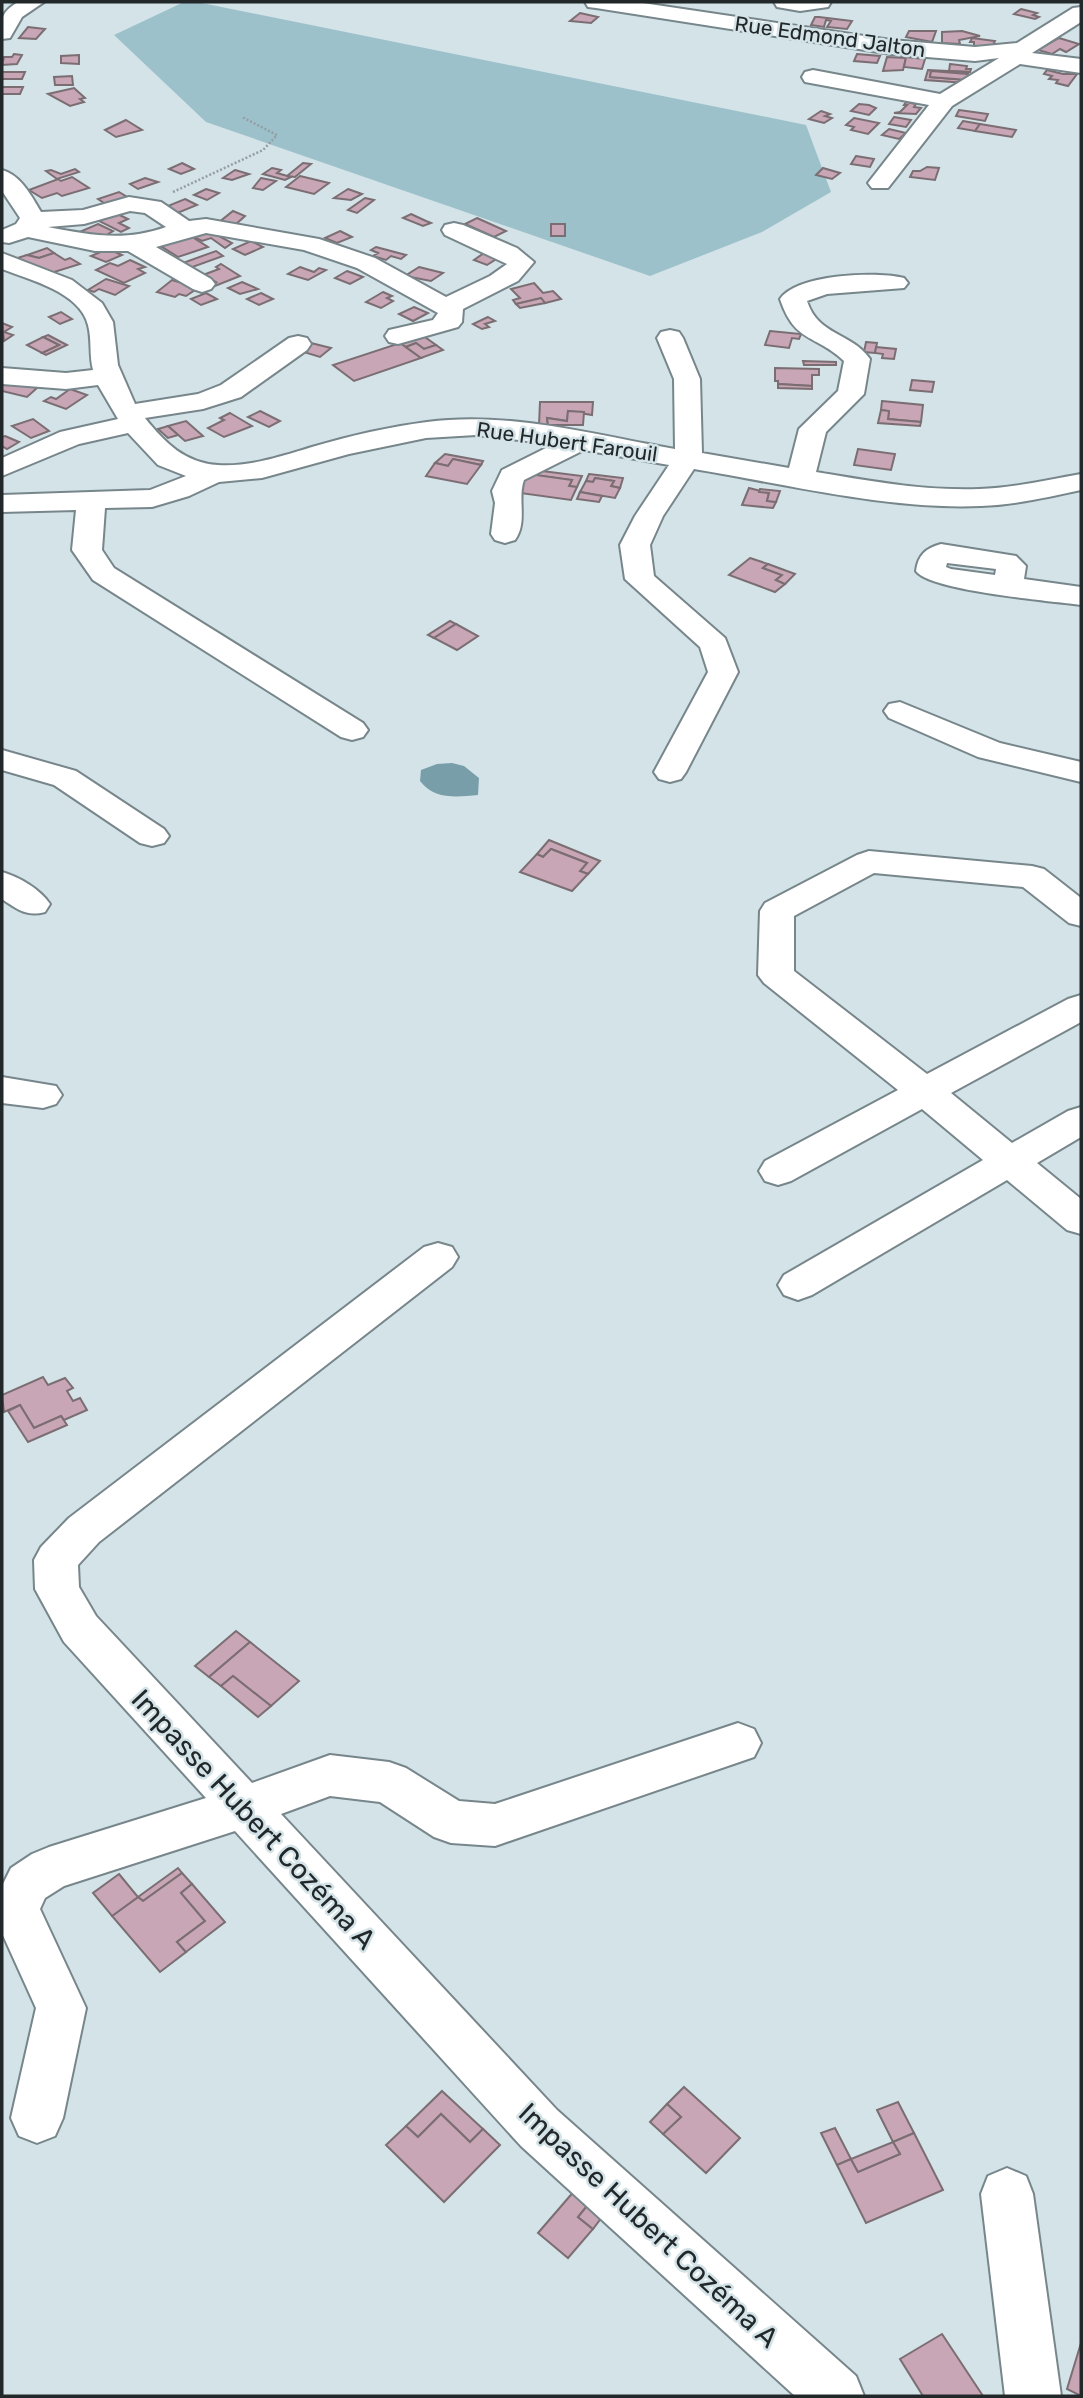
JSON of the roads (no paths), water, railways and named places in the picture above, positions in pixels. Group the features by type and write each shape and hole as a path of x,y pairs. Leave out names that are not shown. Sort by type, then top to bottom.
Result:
{"street":[{"path":"2,33 13,13 33,2"},
{"path":"785,2 800,5 820,2"},
{"name":"Rue Edmond Jalton","path":"606,3 891,47 975,54 1020,53"},
{"path":"880,183 944,101 1081,13"},
{"path":"1020,53 1081,66"},
{"path":"813,77 944,101"},
{"path":"2,177 27,207 28,224"},
{"path":"2,240 28,224 84,217 128,204 152,207 185,229"},
{"path":"28,224 95,244 154,240 185,229 206,226 310,244 366,263 405,287 452,310 449,322 442,326 398,336"},
{"path":"447,306 505,277 519,267 521,262 508,253 454,230"},
{"path":"133,243 202,284"},
{"name":"Rue Hubert Farouil","path":"2,261 69,290 90,304 101,320 105,335 105,368 130,419 155,448 176,464 215,474 240,473 281,465 343,447 430,429 504,429 876,491 948,498 982,498 1081,482"},
{"path":"801,478 813,429 851,394 857,359 850,352 814,334 797,314 793,299 803,291 816,288 895,283"},
{"path":"670,338 687,379 690,423 687,459 649,516 635,545 640,579 714,644 723,671 670,772"},
{"path":"2,468 70,438 231,391 298,344"},
{"path":"2,376 66,382 109,376"},
{"path":"505,534 509,503 506,491 512,476 579,440"},
{"path":"2,504 152,498 179,490 215,474"},
{"path":"91,501 87,550 103,573 352,730"},
{"path":"1008,585 1081,596"},
{"path":"900,711 989,750 1081,772"},
{"path":"2,760 65,778 152,836"},
{"path":"1081,915 1032,877 869,862 777,911 776,975 1012,1161 1081,1220"},
{"path":"2,883 33,904"},
{"path":"779,1171 1081,1007"},
{"path":"2,1090 43,1096"},
{"path":"798,1285 1081,1120"},
{"name":"Impasse Hubert Cozéma A","path":"438,1257 84,1530 56,1560 57,1589 79,1629 539,2128 836,2396"},
{"path":"37,2118 61,2008 15,1909 29,1883 49,1869 244,1807 330,1775 389,1783 451,1822 495,1825 738,1743"},
{"path":"1007,2194 1033,2396"}]}
